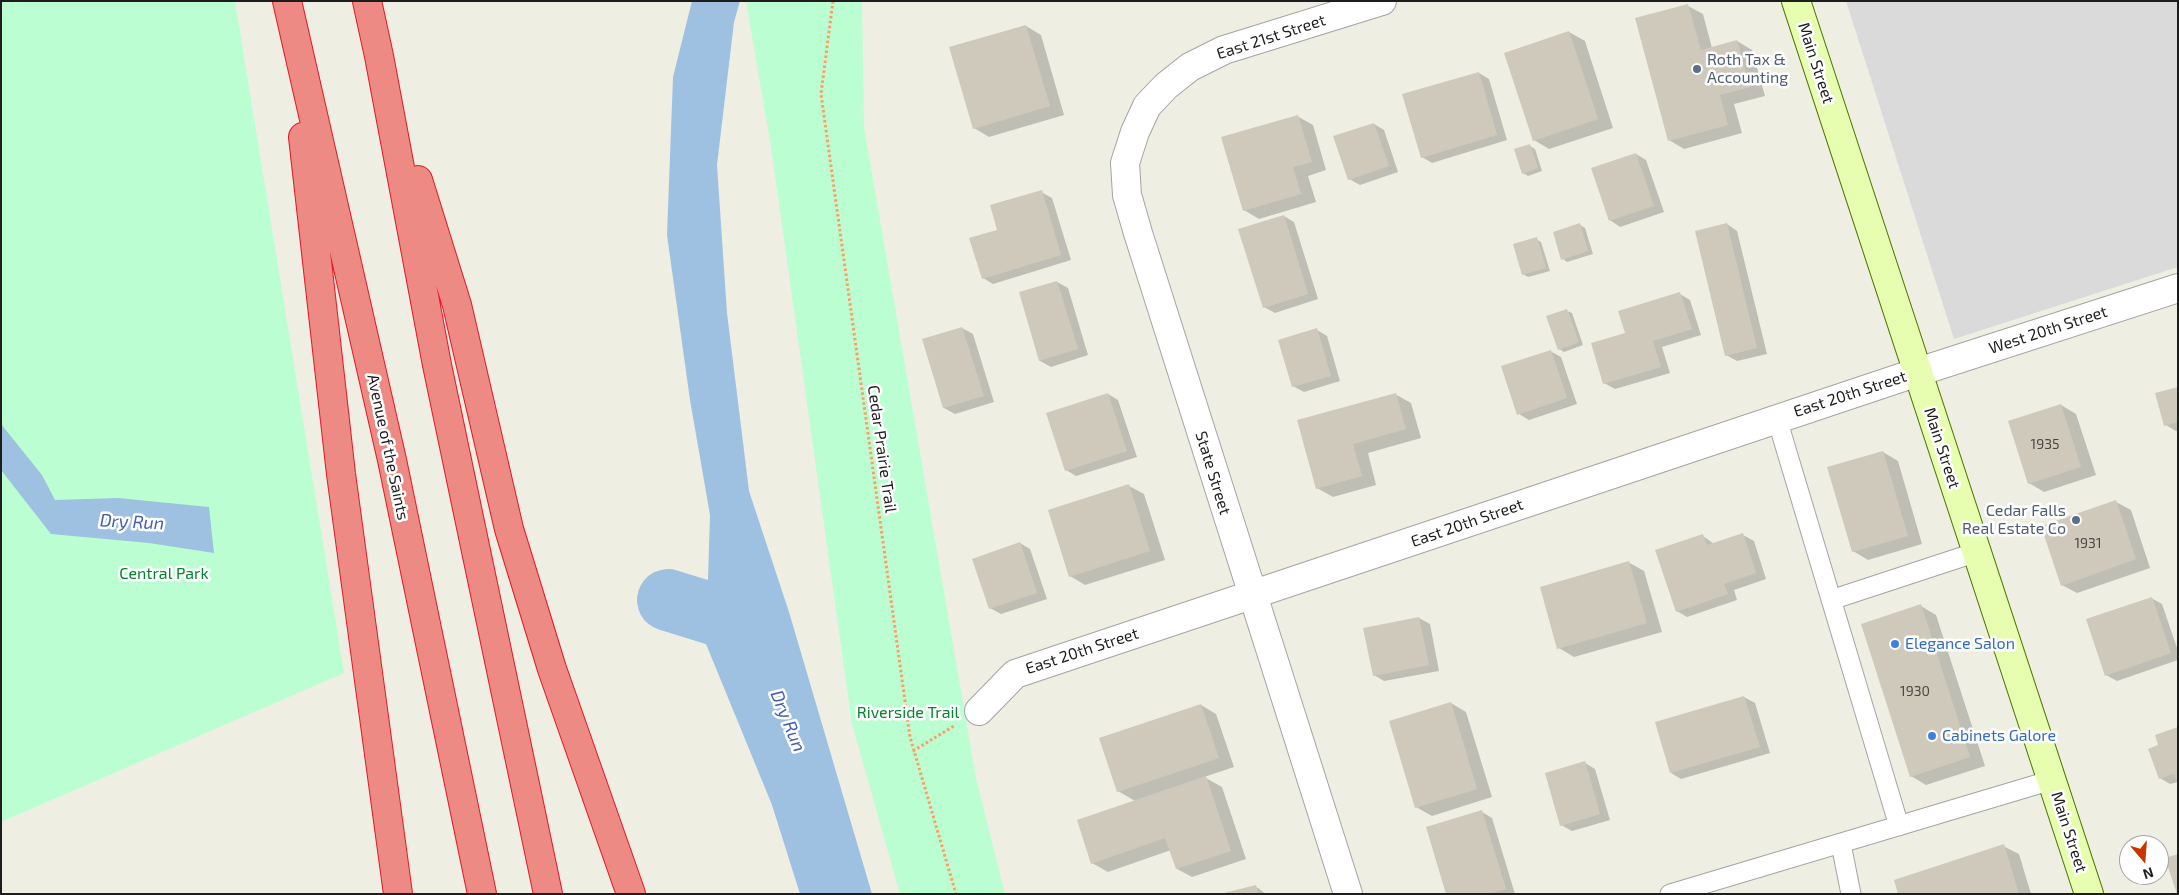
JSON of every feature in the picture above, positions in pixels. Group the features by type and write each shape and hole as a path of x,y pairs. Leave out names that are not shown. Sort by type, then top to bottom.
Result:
{"highway":[{"path":"287,1 341,474 398,894"},
{"name":"Avenue of the Saints","path":"287,1 392,460 482,894"},
{"path":"367,1 437,365 548,894"},
{"path":"379,56 457,305 509,529 552,669 631,894"}],"main road":[{"name":"Main Street","path":"1796,1 2089,894"}],"street":[{"name":"East 21st Street","path":"1190,67 1224,50 1382,1"},
{"name":"State Street","path":"1190,67 1166,86 1147,106 1135,132 1125,163 1127,195 1251,595 1348,894"},
{"name":"West 20th Street","path":"1918,372 2178,288"},
{"name":"East 20th Street","path":"979,711 1015,674 1918,372"}],"lane":[{"path":"1777,419 1899,826"},
{"path":"1831,600 1977,552"},
{"path":"1670,894 2052,780"},
{"path":"1841,844 1851,894"}],"path":[{"name":"Cedar Prairie Trail","path":"833,1 821,94 910,737 956,894"},
{"path":"913,751 979,711"}],"shaded area":[{"path":"1846,1 2178,1 2178,267 1954,339"}],"green space":[{"name":"Central Park","path":"1,1 235,1 344,673 1,822"},
{"name":"Riverside Trail","path":"746,1 862,1 864,127 976,778 1005,894 900,894 852,724 771,147"}],"water":[{"path":"692,1 740,1 734,22 717,165 727,313 749,491 789,612 872,894 800,894 772,805 706,644 710,515 690,400 667,235 673,77"},
{"path":"1,424 42,475 55,500 118,498 209,507 214,553 149,543 51,534 1,470"}],"building":[{"name":"Roth Tax & Accounting","path":"1688,4 1701,50 1737,40 1750,87 1720,95 1728,125 1668,141 1635,18"},
{"path":"1026,25 1050,106 973,129 949,47"},
{"path":"1569,31 1598,119 1533,141 1504,53"},
{"path":"1479,72 1497,135 1421,158 1402,94"},
{"path":"1298,115 1312,162 1293,167 1301,194 1243,211 1221,137"},
{"path":"1374,123 1389,166 1348,180 1333,136"},
{"path":"1530,144 1538,168 1522,174 1514,149"},
{"path":"1636,153 1654,206 1609,221 1591,168"},
{"path":"1042,190 1061,255 982,279 969,238 997,230 990,205"},
{"path":"1284,215 1308,294 1263,308 1238,229"},
{"path":"1580,223 1588,251 1561,260 1553,232"},
{"path":"1727,223 1757,348 1725,356 1695,231"},
{"path":"1537,237 1546,268 1522,275 1513,244"},
{"path":"1057,281 1078,349 1039,361 1019,292"},
{"path":"1680,292 1692,329 1653,341 1661,367 1603,384 1591,343 1625,333 1618,311"},
{"path":"1567,309 1579,342 1558,350 1546,316"},
{"path":"962,327 984,396 943,408 922,339"},
{"path":"1317,328 1331,376 1292,387 1278,340"},
{"path":"1551,350 1567,398 1517,415 1501,366"},
{"path":"2178,387 2178,422 2164,426 2155,393"},
{"path":"1108,393 1127,451 1065,471 1046,413"},
{"path":"1396,393 1406,429 1353,444 1362,476 1316,489 1297,420"},
{"path":"2061,404 2081,467 2028,484 2008,421"},
{"path":"1883,451 1908,536 1852,552 1827,467"},
{"path":"1129,484 1150,551 1069,577 1048,510"},
{"path":"2116,500 2136,559 2061,586 2041,526"},
{"path":"1743,533 1756,573 1724,584 1728,594 1676,612 1655,550 1703,534 1707,545"},
{"path":"1020,542 1037,593 989,609 972,559"},
{"path":"1629,561 1647,623 1557,649 1540,587"},
{"path":"2152,597 2171,653 2105,676 2086,619"},
{"path":"1921,604 1970,757 1910,777 1861,624"},
{"path":"1419,617 1429,665 1373,676 1363,628"},
{"path":"1744,696 1760,747 1670,773 1655,722"},
{"path":"1451,702 1477,789 1415,808 1389,721"},
{"path":"1201,704 1219,758 1117,792 1099,738"},
{"path":"2178,727 2178,783 2174,774 2159,779 2148,749 2158,745 2155,735"},
{"path":"1585,761 1600,814 1560,826 1545,773"},
{"path":"1206,776 1231,851 1176,869 1165,838 1091,864 1077,820"},
{"path":"1482,810 1506,889 1489,894 1446,894 1426,827"},
{"path":"2004,844 2019,894 1898,894 1894,880"},
{"path":"2178,854 2178,894 2169,870 2169,857"},
{"path":"1256,885 1258,894 1224,894 1224,893"}],"waterway":[{"name":"Dry Run","path":"668,600 739,622 765,668"}],"place":[{"name":"Roth Tax & Accounting","path":"1697,69"},
{"name":"Cedar Falls Real Estate Co","path":"2076,520"},
{"name":"Elegance Salon","path":"1895,644"},
{"name":"Cabinets Galore","path":"1932,736"}]}
